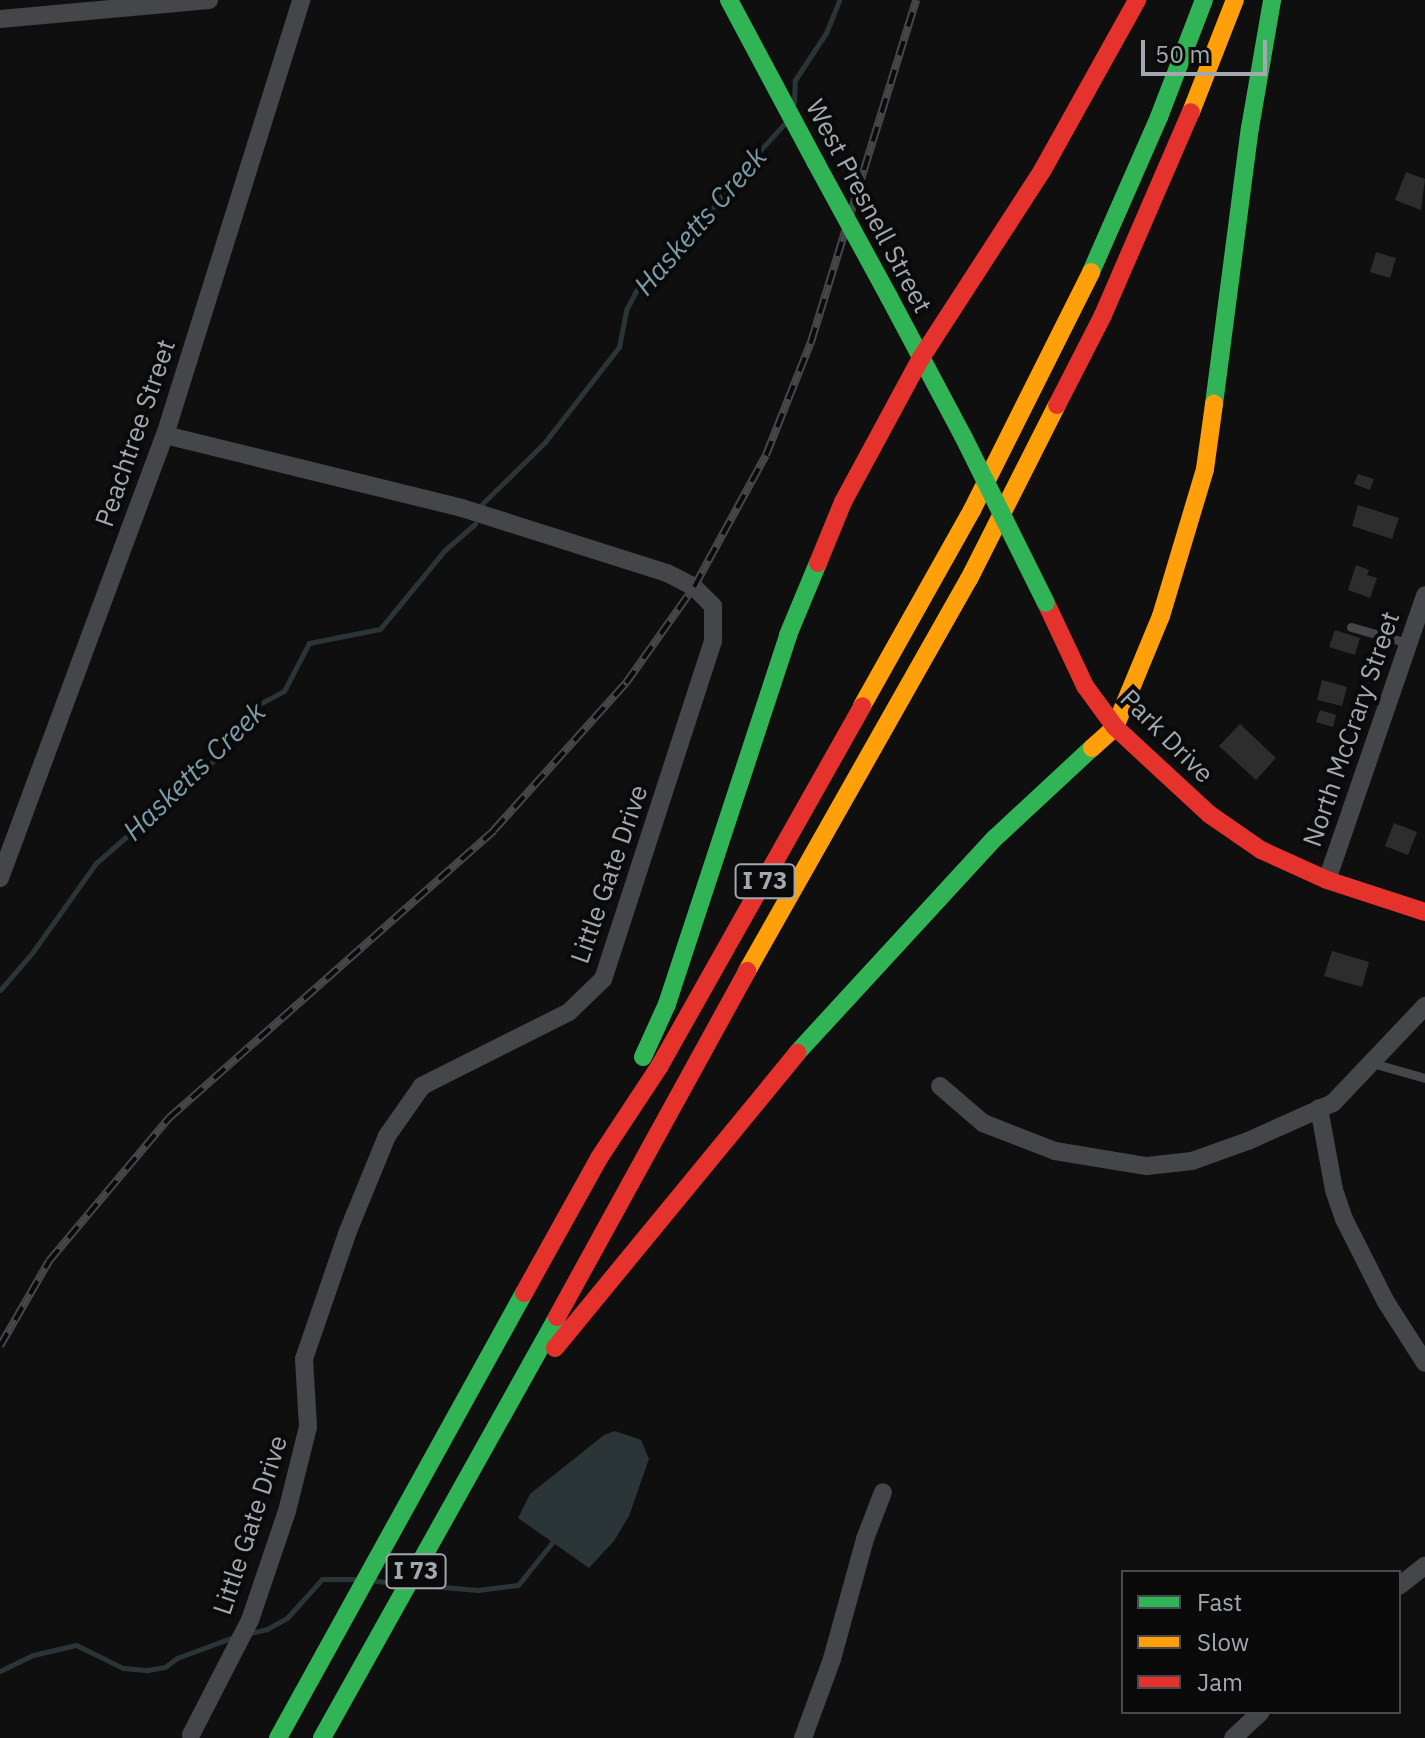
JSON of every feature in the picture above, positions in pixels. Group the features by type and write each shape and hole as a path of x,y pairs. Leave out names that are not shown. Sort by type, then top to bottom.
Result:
{"main road":[{"name":"West Presnell Street","path":"729,0 963,436"},
{"path":"599,1158 667,1004 788,635 843,502 921,358 1042,171 1137,0"},
{"name":"I 73","path":"278,1738 599,1158 667,1054 972,510 1084,289 1159,117 1204,0"},
{"name":"I 73","path":"322,1738 510,1403 603,1228 841,809 1034,455 1161,187 1235,0"},
{"path":"510,1403 778,1074 995,838 1115,727 1161,616 1186,541 1205,469 1250,128 1272,0"},
{"name":"Park Drive","path":"963,436 1085,686 1115,727 1209,814 1261,850 1327,880 1425,912"}],"street":[{"name":"Peachtree Street","path":"0,878 165,435 301,0"},
{"path":"0,19 204,1"},
{"name":"Little Gate Drive","path":"165,435 462,508 667,573 694,587 713,606 713,641 603,979 569,1012 422,1086 387,1136 348,1231 304,1359 308,1427 287,1511 250,1620 191,1735"},
{"name":"North McCrary Street","path":"1327,880 1425,595"},
{"path":"940,1086 983,1123 1070,1155 1147,1166 1206,1158 1333,1103 1425,1006"},
{"path":"1319,1108 1334,1190 1344,1219 1386,1302 1425,1363"},
{"path":"803,1738 832,1659 865,1539 883,1492"},
{"path":"1401,1584 1425,1566"},
{"path":"1233,1738 1259,1714"}],"lane":[{"path":"1351,627 1408,643"},
{"path":"1372,1063 1425,1078"}],"shaded area":[{"path":"615,1431 641,1440 649,1459 629,1516 614,1541 589,1568 518,1518 530,1494 604,1435"}],"building":[{"path":"1406,172 1425,179 1421,210 1395,200"},
{"path":"1376,252 1396,258 1390,278 1370,272"},
{"path":"1358,474 1374,479 1370,490 1354,484"},
{"path":"1358,505 1399,518 1392,539 1352,526"},
{"path":"1356,565 1369,570 1367,575 1377,578 1370,598 1348,590"},
{"path":"1335,630 1360,638 1355,655 1329,647"},
{"path":"1322,680 1347,687 1342,706 1317,700"},
{"path":"1320,710 1336,715 1333,727 1316,722"},
{"path":"1240,724 1276,758 1256,780 1219,746"},
{"path":"1394,823 1417,832 1408,855 1385,846"},
{"path":"1332,951 1369,962 1362,987 1324,976"}],"waterway":[{"name":"Hasketts Creek","path":"794,103 795,80 826,33 839,0"},
{"name":"Hasketts Creek","path":"482,504 545,442 619,347 626,310 641,282 701,223 735,178 785,123"},
{"name":"Hasketts Creek","path":"0,990 32,953 96,863 217,758 252,708 284,691 309,643 380,629 445,550 475,524"},
{"path":"420,1585 478,1590 518,1585 555,1539"},
{"path":"250,1633 267,1629 287,1618 322,1579 354,1579"},
{"path":"376,1581 398,1583"},
{"path":"0,1671 33,1655 76,1645 123,1668 148,1670 165,1667 177,1658 236,1636"}],"railway":[{"path":"0,1346 49,1261 169,1118 494,830 626,683 694,587 766,455 811,342 916,0"}],"traffic: fast":[{"path":"729,0 816,163"},
{"path":"1091,272 1159,117 1204,0"},
{"path":"1214,404 1250,128 1272,0"},
{"path":"816,163 889,297"},
{"path":"889,297 963,436"},
{"path":"963,436 1046,603"},
{"path":"643,1057 667,1004 788,635 818,563"},
{"path":"797,1053 995,838 1092,748"},
{"path":"278,1738 524,1293"},
{"path":"322,1738 557,1317"}],"traffic: slow":[{"path":"1191,112 1235,0"},
{"path":"862,706 972,510 1091,272"},
{"path":"1092,748 1115,727 1161,616 1205,469 1214,404"},
{"path":"747,971 969,579 1057,405"}],"traffic: jam":[{"path":"818,563 843,502 921,358 1042,171 1137,0"},
{"path":"1057,405 1103,315 1191,112"},
{"path":"1046,603 1085,686 1115,727 1209,814 1261,850 1327,880 1425,912"},
{"path":"524,1293 599,1158 659,1067 862,706"},
{"path":"557,1317 747,971"},
{"path":"555,1348 797,1053"}]}
